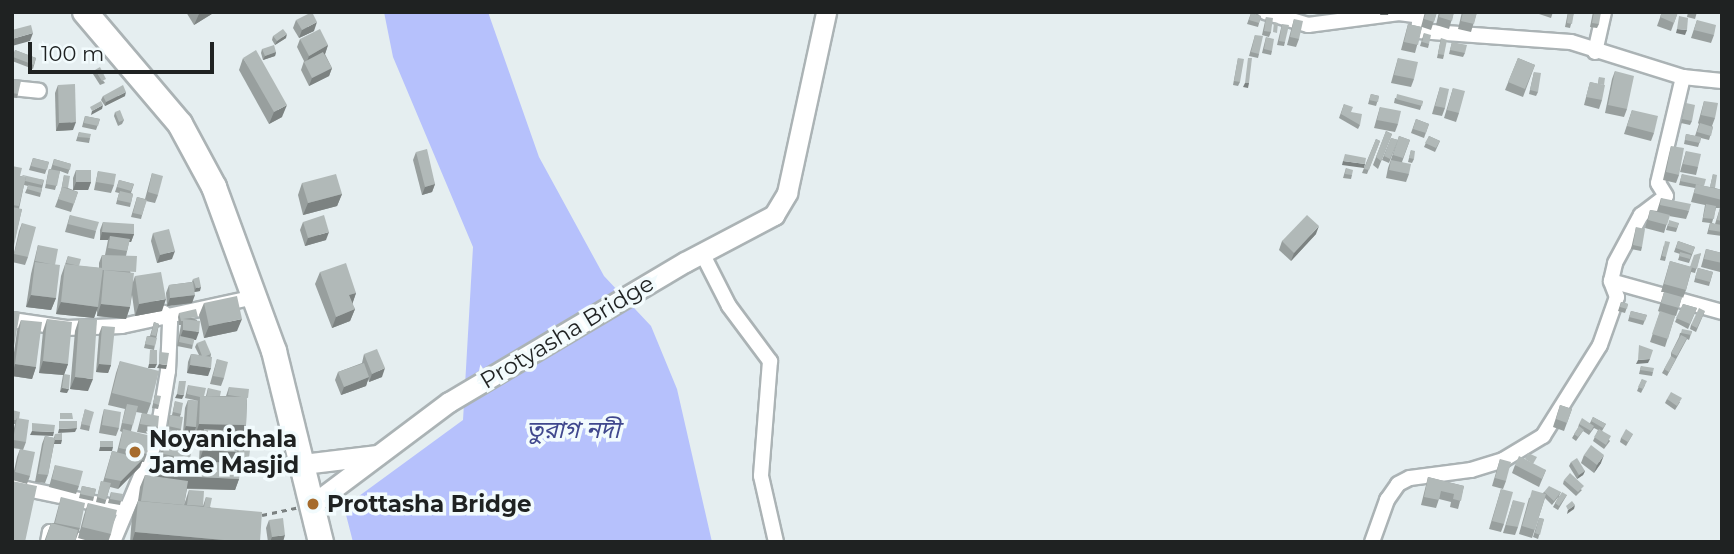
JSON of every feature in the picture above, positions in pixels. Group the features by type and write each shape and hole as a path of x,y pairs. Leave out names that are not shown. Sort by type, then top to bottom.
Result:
{"highway":[{"path":"85,12 180,124 214,187 274,351 321,542"}],"street":[{"name":"Protyasha Bridge","path":"313,503 449,402 693,257 774,215 783,204 826,12"},
{"path":"1265,12 1308,25 1399,13 1420,16 1418,31 1516,35 1571,42 1595,52 1683,77 1722,81"},
{"path":"1595,52 1604,12"},
{"path":"1373,542 1387,500 1398,484 1410,478 1471,470 1503,460 1544,436 1600,345 1617,297 1611,281 1615,263 1641,215 1666,196 1658,183 1683,77"},
{"path":"12,88 39,92"},
{"path":"693,257 770,361 761,477 776,542"},
{"path":"1611,281 1722,312"},
{"path":"12,320 85,328 122,326 164,313 255,297"},
{"path":"113,542 123,509 157,438 168,372 170,323 164,313"},
{"path":"303,464 379,454"},
{"path":"12,486 123,509"},
{"path":"48,542 50,532 85,542"}],"path":[{"path":"255,515 313,503"}],"water":[{"name":"তুরাগ নদী","path":"384,12 488,12 539,157 604,276 651,326 677,389 712,542 353,542 344,507 463,420 473,247 393,57"}],"building":[{"path":"312,12 317,22 302,30 296,20"},
{"path":"1426,12 1437,12 1434,22 1424,19"},
{"path":"1440,12 1454,12 1452,21 1439,17"},
{"path":"1463,12 1477,12 1474,24 1461,21"},
{"path":"1568,12 1574,12 1572,24 1567,23"},
{"path":"1594,12 1601,12 1599,24 1592,23"},
{"path":"1662,12 1678,12 1674,23 1660,17"},
{"path":"1251,13 1261,16 1259,23 1249,20"},
{"path":"1679,16 1688,18 1687,30 1677,29"},
{"path":"1266,17 1273,18 1271,32 1264,31"},
{"path":"1294,19 1303,21 1299,39 1290,37"},
{"path":"1697,20 1716,25 1714,35 1694,30"},
{"path":"1274,22 1278,23 1277,33 1273,32"},
{"path":"1282,24 1289,25 1285,42 1279,41"},
{"path":"1408,24 1422,27 1418,45 1404,42"},
{"path":"31,25 33,33 12,39 12,30"},
{"path":"283,29 287,34 277,41 273,36"},
{"path":"320,29 328,45 309,56 300,39"},
{"path":"1424,33 1431,35 1429,44 1422,42"},
{"path":"1255,35 1263,36 1259,54 1251,52"},
{"path":"1266,37 1274,39 1272,51 1264,49"},
{"path":"1441,38 1447,40 1444,55 1438,54"},
{"path":"1452,42 1467,45 1465,53 1450,50"},
{"path":"274,45 276,52 265,56 262,49"},
{"path":"15,50 36,58 34,65 13,57"},
{"path":"256,50 287,105 274,112 243,58"},
{"path":"323,52 332,68 312,78 304,62"},
{"path":"1238,58 1244,59 1240,82 1234,81"},
{"path":"1248,58 1252,58 1249,83 1245,83"},
{"path":"1398,58 1418,62 1414,79 1394,75"},
{"path":"1518,58 1535,65 1525,89 1508,82"},
{"path":"100,67 106,79 102,81 95,70"},
{"path":"1615,71 1634,76 1627,109 1608,105"},
{"path":"1534,72 1541,73 1538,92 1530,90"},
{"path":"1599,77 1605,78 1604,85 1598,84"},
{"path":"12,80 21,81 18,94 12,93"},
{"path":"1590,82 1605,85 1602,100 1586,97"},
{"path":"75,84 76,122 59,123 58,85"},
{"path":"123,85 126,92 106,102 103,96"},
{"path":"1440,87 1449,89 1445,108 1435,106"},
{"path":"1453,88 1465,91 1459,113 1447,110"},
{"path":"1371,94 1379,96 1378,102 1369,100"},
{"path":"1397,94 1423,101 1422,106 1396,99"},
{"path":"101,101 103,105 92,111 90,107"},
{"path":"1704,101 1718,103 1715,118 1701,115"},
{"path":"1686,103 1695,105 1692,121 1682,119"},
{"path":"1344,104 1353,107 1351,112 1362,114 1360,125 1341,114"},
{"path":"1380,107 1401,111 1398,124 1377,120"},
{"path":"120,110 124,120 119,122 115,112"},
{"path":"1632,110 1658,116 1654,133 1627,126"},
{"path":"85,116 100,119 98,126 84,123"},
{"path":"1416,119 1429,124 1426,133 1413,129"},
{"path":"1700,123 1713,127 1711,136 1697,132"},
{"path":"1386,131 1392,134 1381,161 1376,157"},
{"path":"79,132 91,134 90,138 78,137"},
{"path":"1686,134 1701,137 1700,143 1685,140"},
{"path":"1399,136 1410,140 1403,158 1393,155"},
{"path":"1429,136 1440,141 1436,148 1425,143"},
{"path":"1391,138 1398,140 1390,159 1384,156"},
{"path":"1376,139 1380,141 1369,170 1364,169"},
{"path":"1671,146 1684,148 1679,175 1666,172"},
{"path":"427,149 435,184 425,187 416,152"},
{"path":"1411,150 1415,151 1414,159 1409,158"},
{"path":"1686,151 1701,154 1698,167 1683,164"},
{"path":"1345,154 1366,158 1365,164 1343,161"},
{"path":"33,158 49,162 47,170 31,166"},
{"path":"54,159 71,164 70,170 53,165"},
{"path":"1391,160 1411,164 1409,174 1389,170"},
{"path":"12,166 22,168 20,176 26,177 19,206 12,205"},
{"path":"1346,168 1353,170 1352,175 1345,174"},
{"path":"49,169 60,171 57,186 46,184"},
{"path":"76,170 91,170 91,182 76,182"},
{"path":"98,171 116,174 114,185 96,182"},
{"path":"152,173 163,176 158,195 148,192"},
{"path":"336,174 342,194 308,203 302,183"},
{"path":"1682,174 1706,179 1704,186 1680,181"},
{"path":"1713,174 1717,175 1715,188 1710,187"},
{"path":"23,175 44,180 42,185 25,181 26,177"},
{"path":"64,175 70,176 68,188 62,187"},
{"path":"119,180 134,184 131,191 117,187"},
{"path":"1696,184 1722,190 1722,200 1694,193"},
{"path":"28,185 42,188 41,193 27,189"},
{"path":"62,187 78,192 74,204 58,199"},
{"path":"120,191 133,194 131,203 117,200"},
{"path":"137,197 147,200 142,215 133,213"},
{"path":"1661,198 1691,204 1689,211 1660,205"},
{"path":"1706,204 1716,206 1714,219 1703,218"},
{"path":"12,207 22,209 13,250 12,249"},
{"path":"1720,207 1722,208 1722,221 1717,220"},
{"path":"1650,210 1670,215 1667,225 1648,220"},
{"path":"70,215 99,222 96,231 68,224"},
{"path":"324,215 329,232 308,238 303,222"},
{"path":"1307,215 1319,226 1294,253 1282,241"},
{"path":"1669,220 1679,223 1677,228 1668,226"},
{"path":"103,222 134,224 134,234 102,232"},
{"path":"22,223 36,227 28,257 14,254"},
{"path":"1710,223 1722,225 1722,232 1709,230"},
{"path":"1636,227 1645,229 1642,247 1633,245"},
{"path":"169,229 175,251 160,255 153,233"},
{"path":"110,236 130,239 127,251 108,248"},
{"path":"1665,241 1670,242 1666,257 1662,256"},
{"path":"1678,241 1695,247 1692,254 1676,248"},
{"path":"38,245 58,249 55,265 35,261"},
{"path":"1706,249 1722,253 1722,263 1704,259"},
{"path":"1680,252 1691,255 1690,259 1679,256"},
{"path":"1701,253 1697,269 1690,267 1694,255"},
{"path":"102,255 137,256 136,272 102,270"},
{"path":"68,256 81,259 79,266 66,263"},
{"path":"1670,261 1692,267 1686,290 1664,284"},
{"path":"35,262 60,265 56,298 31,295"},
{"path":"346,263 356,293 349,295 355,309 336,317 320,272"},
{"path":"65,264 103,268 98,307 61,302"},
{"path":"1698,268 1713,272 1710,282 1695,278"},
{"path":"104,270 134,273 130,307 101,304"},
{"path":"161,272 166,299 139,304 135,276"},
{"path":"199,277 201,287 196,288 193,279"},
{"path":"193,282 195,295 170,298 169,285"},
{"path":"1664,292 1682,297 1679,308 1661,303"},
{"path":"237,296 242,319 209,326 204,303"},
{"path":"1621,302 1628,304 1627,309 1620,307"},
{"path":"1683,304 1697,308 1690,324 1676,318"},
{"path":"1699,308 1705,311 1697,328 1691,325"},
{"path":"196,309 198,317 181,321 179,313"},
{"path":"12,311 20,312 12,358"},
{"path":"1631,311 1647,315 1645,321 1629,317"},
{"path":"1660,311 1675,316 1668,339 1652,334"},
{"path":"47,319 72,322 68,364 43,361"},
{"path":"79,319 97,320 93,379 75,377"},
{"path":"183,319 200,321 199,332 183,330"},
{"path":"21,320 42,322 36,367 15,364"},
{"path":"154,322 159,324 156,336 151,335"},
{"path":"102,326 115,327 111,365 99,364"},
{"path":"1682,329 1692,331 1691,335 1681,333"},
{"path":"1681,335 1687,338 1677,356 1671,353"},
{"path":"147,336 157,338 155,346 145,344"},
{"path":"180,336 194,339 193,345 179,342"},
{"path":"205,340 211,354 202,356 197,343"},
{"path":"1639,345 1653,350 1650,359 1638,360"},
{"path":"377,349 385,368 372,374 364,354"},
{"path":"150,350 157,350 157,364 149,364"},
{"path":"160,352 169,353 167,365 159,364"},
{"path":"191,354 212,357 211,368 190,365"},
{"path":"1671,356 1676,359 1669,372 1664,369"},
{"path":"217,359 228,362 224,378 213,376"},
{"path":"120,361 159,371 151,403 112,393"},
{"path":"364,363 369,377 344,387 338,372"},
{"path":"1641,366 1654,368 1653,372 1640,370"},
{"path":"64,374 70,375 69,389 62,388"},
{"path":"1642,379 1647,381 1643,389 1638,387"},
{"path":"179,381 186,381 184,395 177,394"},
{"path":"188,385 206,388 204,396 187,394"},
{"path":"229,387 249,389 248,398 228,395"},
{"path":"208,388 221,391 220,396 207,396"},
{"path":"1671,392 1682,398 1677,406 1667,399"},
{"path":"155,395 161,396 159,405 153,403"},
{"path":"200,396 247,397 246,425 199,424"},
{"path":"188,400 198,401 196,427 186,426"},
{"path":"175,401 183,403 181,414 173,412"},
{"path":"127,404 138,406 133,425 122,423"},
{"path":"1560,405 1572,409 1567,423 1556,419"},
{"path":"85,409 94,412 90,426 81,424"},
{"path":"104,409 121,412 119,428 102,425"},
{"path":"12,410 20,412 19,419 12,420"},
{"path":"60,413 72,413 73,419 60,419"},
{"path":"142,413 159,416 158,427 140,424"},
{"path":"170,415 183,417 181,429 168,426"},
{"path":"1593,417 1606,424 1603,428 1591,421"},
{"path":"17,418 29,420 26,442 13,440"},
{"path":"1582,418 1594,426 1591,431 1579,424"},
{"path":"59,421 77,421 77,428 59,429"},
{"path":"32,423 55,425 54,432 32,431"},
{"path":"1579,426 1584,430 1578,437 1574,434"},
{"path":"123,429 151,436 147,454 119,448"},
{"path":"167,429 194,434 190,459 163,454"},
{"path":"204,429 238,431 237,452 203,450"},
{"path":"1599,429 1611,436 1606,445 1594,437"},
{"path":"1626,429 1633,434 1628,442 1621,438"},
{"path":"62,433 62,440 55,440 55,434"},
{"path":"241,433 252,434 249,458 238,457"},
{"path":"45,436 55,438 48,475 38,474"},
{"path":"100,441 113,441 113,447 100,447"},
{"path":"1591,445 1604,455 1597,465 1584,455"},
{"path":"20,449 35,452 30,476 15,472"},
{"path":"112,451 143,459 121,481 105,478"},
{"path":"1528,453 1537,457 1533,464 1525,459"},
{"path":"1519,456 1546,470 1542,479 1515,465"},
{"path":"1577,458 1585,471 1579,475 1571,462"},
{"path":"1500,459 1511,462 1506,481 1495,478"},
{"path":"159,460 240,463 239,479 158,475"},
{"path":"55,465 83,471 79,486 52,479"},
{"path":"1570,473 1584,486 1578,492 1564,480"},
{"path":"145,475 188,481 184,505 141,501"},
{"path":"1428,477 1464,486 1461,501 1453,499 1454,494 1441,491 1439,500 1424,497"},
{"path":"12,481 37,486 25,542 12,542"},
{"path":"101,481 111,483 106,500 97,497"},
{"path":"82,486 96,489 94,497 80,494"},
{"path":"1549,486 1561,492 1554,501 1544,492"},
{"path":"1501,489 1513,492 1504,524 1492,521"},
{"path":"189,490 204,491 203,506 187,505"},
{"path":"1532,490 1546,494 1535,530 1522,526"},
{"path":"111,492 123,494 121,501 110,499"},
{"path":"1562,492 1567,495 1559,506 1555,503"},
{"path":"61,497 85,503 80,528 55,523"},
{"path":"206,497 212,498 210,507 204,507"},
{"path":"1513,500 1525,503 1518,527 1506,525"},
{"path":"138,501 262,512 260,542 135,532"},
{"path":"1572,501 1575,505 1568,510 1566,506"},
{"path":"88,503 117,510 111,534 82,527"},
{"path":"283,518 285,535 272,537 269,520"},
{"path":"1539,518 1544,519 1540,535 1535,533"},
{"path":"51,523 78,530 75,542 45,542"}],"place":[{"name":"Noyanichala Jame Masjid","path":"135,452"},
{"name":"Prottasha Bridge","path":"313,504"}]}
